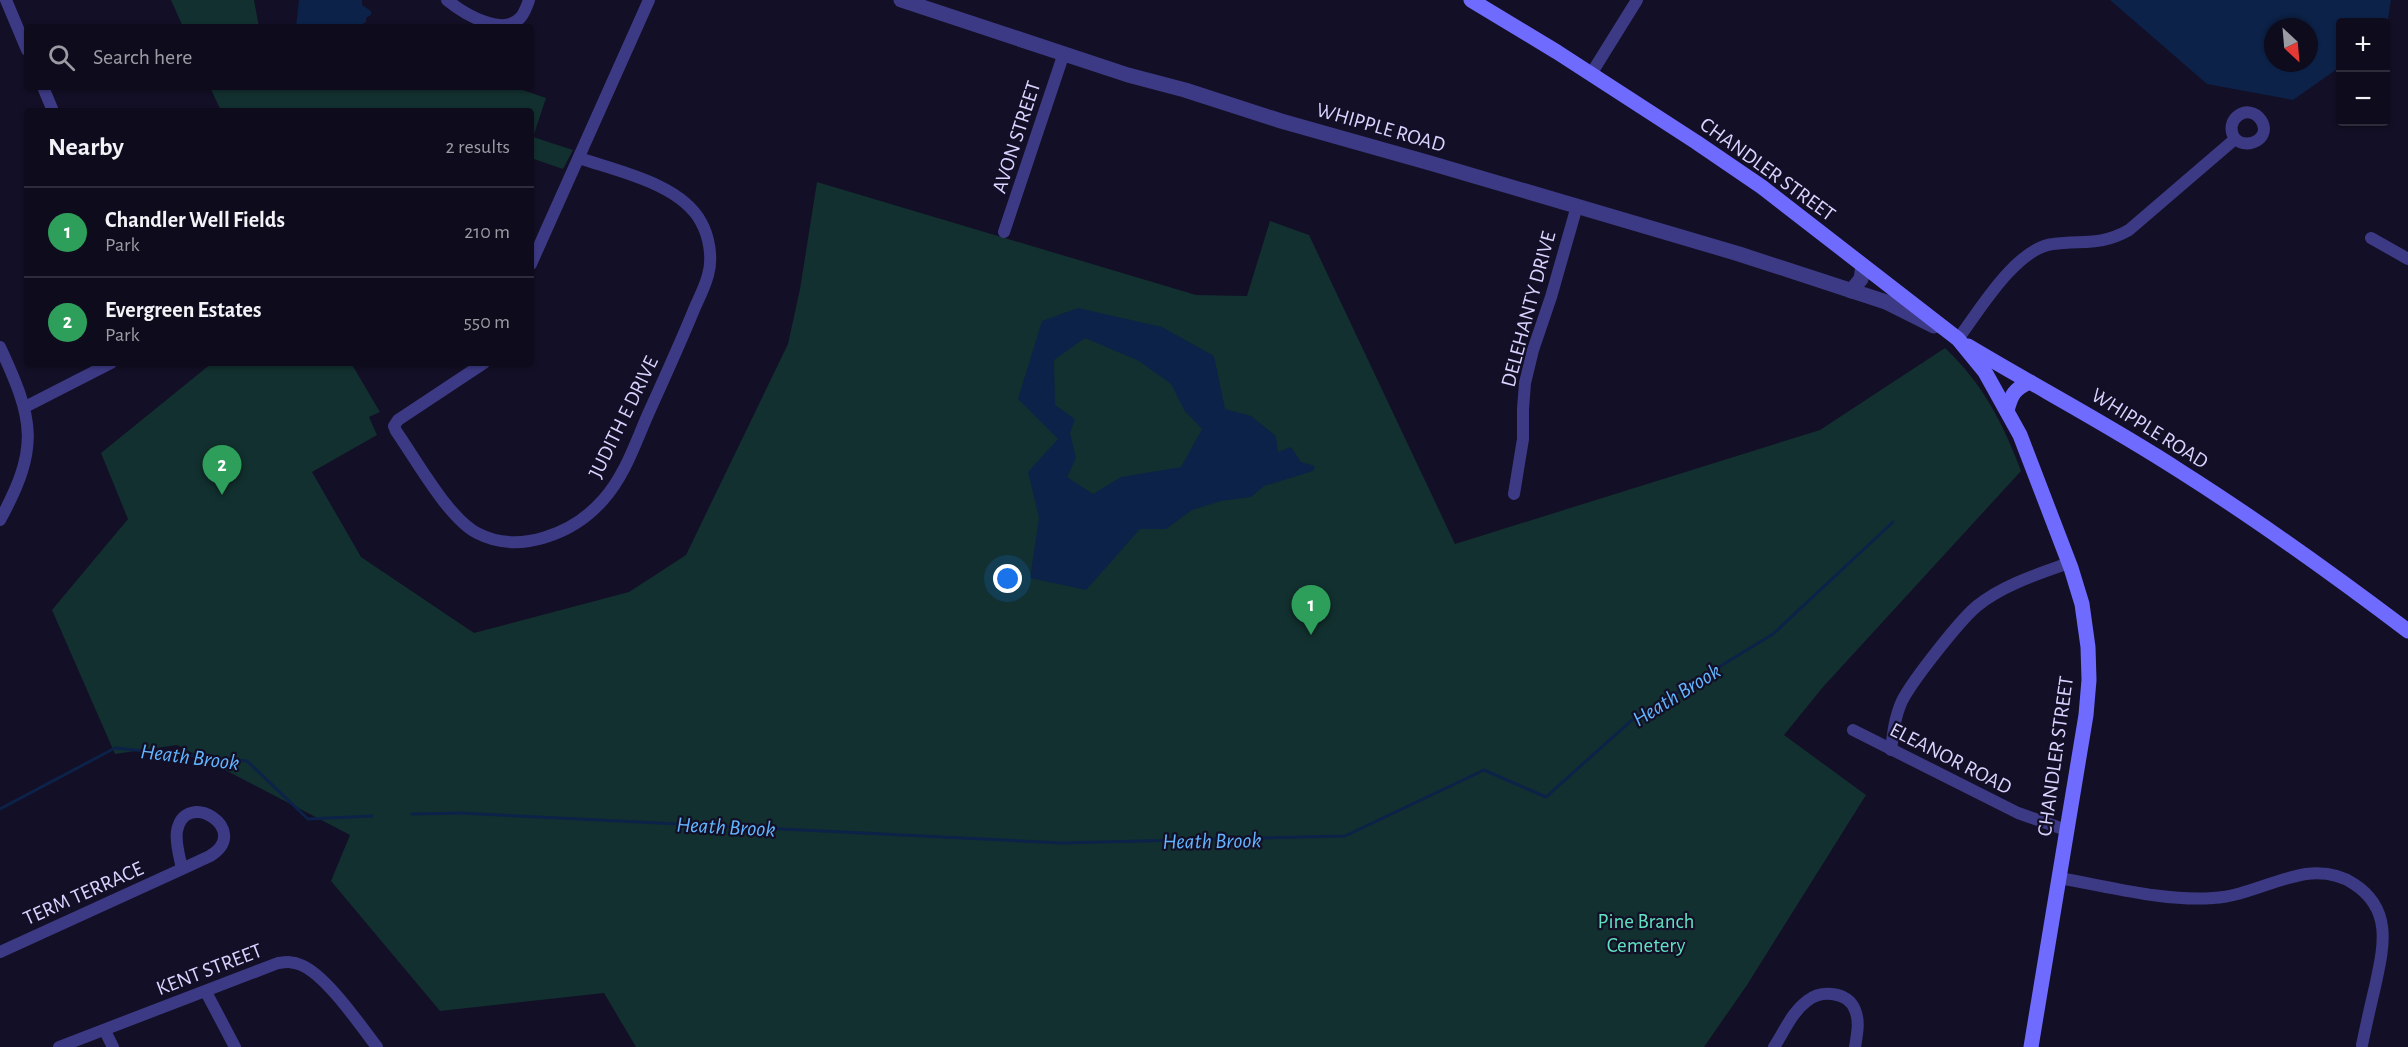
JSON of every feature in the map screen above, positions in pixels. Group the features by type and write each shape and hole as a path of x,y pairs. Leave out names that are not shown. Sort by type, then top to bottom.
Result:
{"main road":[{"name":"CHANDLER STREET","path":"1471,0 1696,142 1762,187 1958,339 1985,372 2020,435 2078,588 2085,624 2089,680 2086,715 2031,1047"},
{"name":"WHIPPLE ROAD","path":"1958,339 2180,470 2300,550 2408,631"},
{"path":"2007,411 2011,395 2018,387 2030,382"}],"street":[{"path":"6,0 24,43"},
{"path":"447,0 474,17 495,24"},
{"path":"510,24 522,16 529,0"},
{"path":"534,257 649,0"},
{"name":"WHIPPLE ROAD","path":"901,0 1281,121 1576,206 1851,291 1911,313 1958,339"},
{"path":"1590,74 1637,0"},
{"name":"AVON STREET","path":"1004,232 1064,53"},
{"path":"44,90 52,108"},
{"path":"1958,339 2023,257 2038,247 2100,242 2122,234 2235,139"},
{"name":"JUDITH E DRIVE","path":"479,366 398,420 394,426 446,503 463,524 476,533 500,543 516,544 539,539 582,520 604,500 618,480 709,274 710,253 707,235 700,220 687,203 671,192 579,158"},
{"name":"DELEHANTY DRIVE","path":"1514,494 1523,439 1522,408 1533,350 1551,297 1576,206"},
{"path":"2371,238 2408,259"},
{"path":"1851,291 1861,279 1863,266"},
{"path":"0,347 20,389 28,429 26,458 21,478 0,520"},
{"path":"25,407 105,366"},
{"path":"1891,750 1894,724 1903,699 1976,607 2006,588 2069,563"},
{"name":"ELEANOR ROAD","path":"1853,730 2018,813 2066,830"},
{"name":"TERM TERRACE","path":"0,952 182,869 210,856 220,846 223,837 222,827 208,813 193,813 178,825 176,835 182,869"},
{"path":"2059,878 2175,897 2203,899 2234,896 2311,873 2333,875 2350,882 2362,890 2374,904 2384,939 2361,1046"},
{"name":"KENT STREET","path":"59,1047 278,963 290,962 301,964 324,982 377,1047"},
{"path":"206,992 235,1047"},
{"path":"1774,1047 1803,1004 1817,995 1829,994 1846,999 1854,1008 1857,1022 1855,1047"},
{"path":"105,1030 113,1047"}],"green space":[{"path":"171,0 254,0 258,24 182,24"},
{"path":"211,90 523,90 546,98 534,134 534,108 220,108"},
{"path":"534,137 573,150 563,169 534,159"},
{"name":"Pine Branch Cemetery","path":"817,182 1196,295 1247,296 1270,221 1309,235 1455,544 1820,430 1945,348 1970,376 1991,405 2021,471 1823,687 1784,735 1866,795 1747,985 1704,1047 636,1047 604,993 440,1011 331,881 350,835 177,745 115,754 52,610 128,519 101,453 208,366 353,366 380,412 369,417 377,435 312,472 361,557 474,633 629,592 686,555 788,344 800,289"}],"water":[{"path":"299,0 362,0 362,5 371,11 371,15 362,24 296,24"},
{"path":"2110,0 2391,0 2388,18 2336,18 2336,70 2293,100 2207,84"},
{"path":"1078,308 1162,327 1214,356 1225,409 1251,416 1276,436 1278,452 1291,447 1301,462 1315,466 1313,471 1264,486 1251,497 1221,501 1192,510 1166,529 1140,529 1086,590 1030,578 1039,518 1028,472 1058,439 1018,399 1042,321","holes":["1085,338 1139,361 1171,384 1184,410 1202,429 1181,467 1121,477 1093,494 1067,477 1076,458 1070,433 1075,419 1055,405 1054,360"]}],"waterway":[{"name":"Heath Brook","path":"412,814 459,813 1063,843 1345,836 1484,770 1546,797 1632,720 1773,634 1893,522"},
{"name":"Heath Brook","path":"0,809 115,748 247,761 308,819 372,816"}],"place":[{"name":"Evergreen Estates","path":"222,495"},
{"name":"Chandler Well Fields","path":"1311,635"}]}
